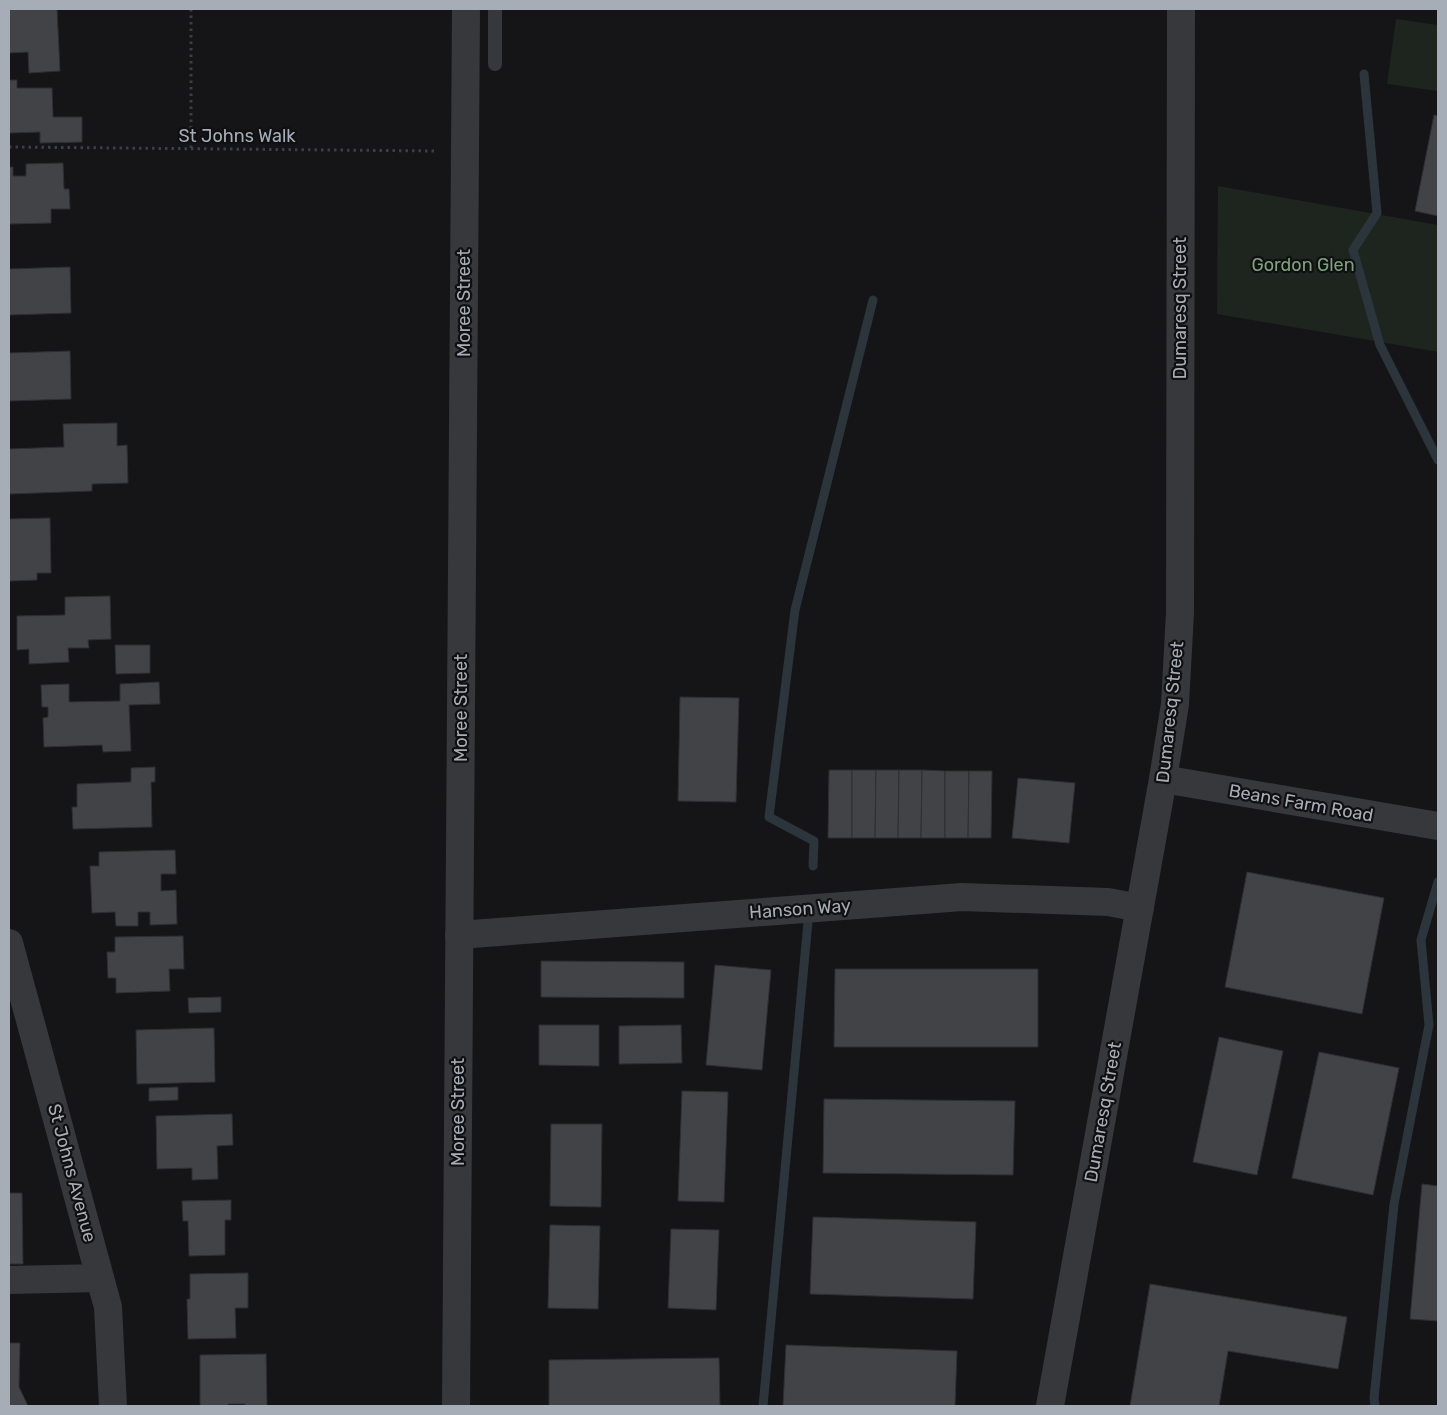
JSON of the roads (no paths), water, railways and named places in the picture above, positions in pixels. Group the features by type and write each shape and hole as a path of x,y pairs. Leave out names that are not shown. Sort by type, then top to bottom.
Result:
{"street":[{"name":"Moree Street","path":"456,1406 466,9"},
{"name":"Dumaresq Street","path":"1050,1406 1163,779 1174,704 1180,614 1181,9"},
{"name":"Beans Farm Road","path":"1163,779 1438,826"},
{"name":"Hanson Way","path":"459,934 962,897 1108,902 1140,908"},
{"name":"St Johns Avenue","path":"9,943 108,1307 113,1406"},
{"path":"9,1280 100,1278"}],"lane":[{"path":"495,9 495,64"}],"waterway":[{"path":"1364,74 1377,213 1353,250 1380,345 1438,460"},
{"path":"813,866 814,841 769,817 795,610 873,300"},
{"path":"1375,1406 1374,1398 1394,1204 1429,1025 1421,940 1438,882"},
{"path":"763,1406 808,922"}],"park label":[{"name":"Gordon Glen","path":"1303,265"}]}
